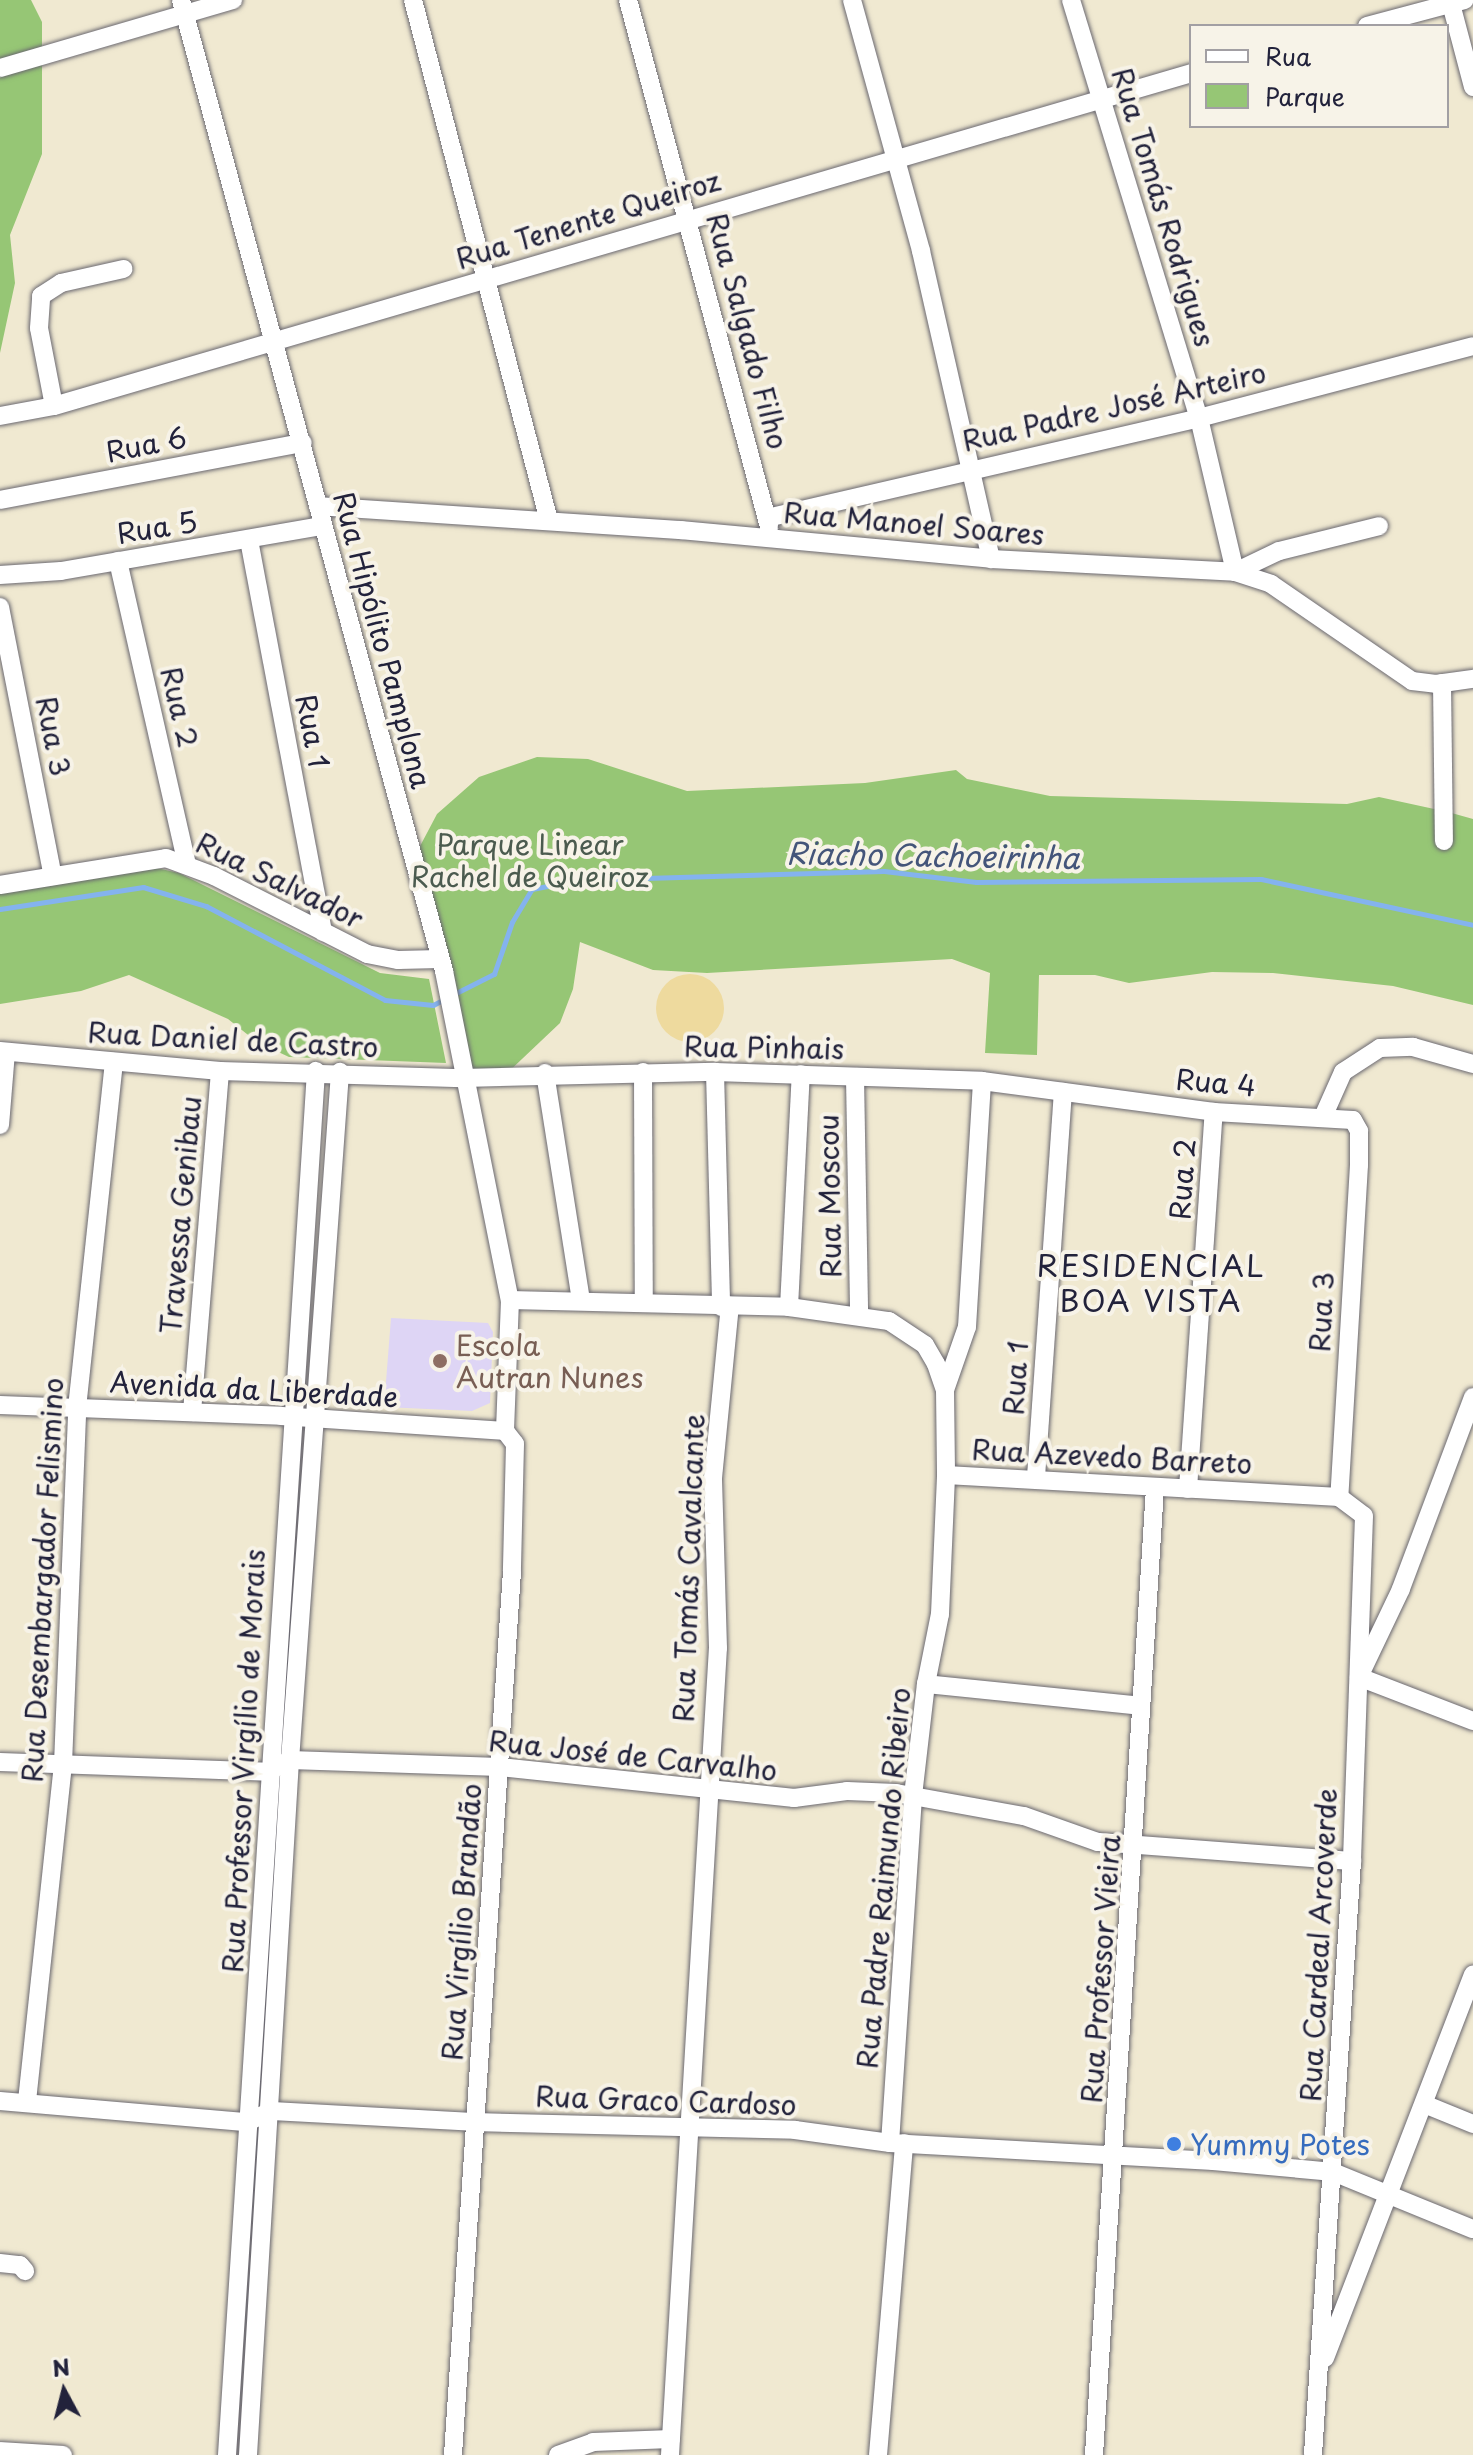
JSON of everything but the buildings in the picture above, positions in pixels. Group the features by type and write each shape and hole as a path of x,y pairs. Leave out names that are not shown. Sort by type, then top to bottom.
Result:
{"street":[{"path":"0,68 183,6 233,0"},
{"path":"413,0 549,521"},
{"name":"Rua Salgado Filho","path":"628,0 689,217 772,539"},
{"path":"852,0 896,158 972,467 991,559"},
{"name":"Rua Tomás Rodrigues","path":"1071,0 1199,418 1235,572"},
{"path":"1374,24 1455,1 1473,87"},
{"name":"Rua Hipólito Pamplona","path":"183,6 442,965 510,1300"},
{"name":"Rua Tenente Queiroz","path":"0,416 54,406 1101,96 1189,74"},
{"path":"54,406 40,336 41,296 61,283 123,269"},
{"name":"Rua Padre José Arteiro","path":"767,518 972,467 1199,418 1473,346"},
{"name":"Rua 6","path":"0,500 303,443"},
{"name":"Rua Manoel Soares","path":"318,506 549,521 991,559 1235,572 1271,584 1412,681 1442,683 1473,679"},
{"name":"Rua 5","path":"0,575 118,561 322,526"},
{"path":"1235,572 1279,551 1379,526"},
{"name":"Rua 1","path":"249,540 323,932"},
{"name":"Rua 2","path":"118,561 187,864"},
{"name":"Rua 3","path":"0,607 53,876"},
{"path":"1442,683 1444,841"},
{"name":"Rua Salvador","path":"0,885 149,858 187,864 323,932 382,957 442,965"},
{"path":"1323,1117 1343,1072 1380,1048 1413,1047 1473,1064"},
{"path":"0,1125 3,1052"},
{"name":"Rua Daniel de Castro","path":"3,1052 220,1071 316,1071 463,1078"},
{"name":"Rua Desembargador Felismino","path":"27,2101 63,1764 77,1408 114,1062"},
{"name":"Travessa Genibau","path":"192,1412 220,1071"},
{"name":"Rua Professor Virgílio de Morais","path":"227,2455 261,1947 268,1772 316,1071"},
{"name":"Rua Professor Virgílio de Morais","path":"248,2455 283,1948 290,1760 340,1072"},
{"path":"643,1072 644,1302"},
{"name":"Rua Tomás Cavalcante","path":"670,2447 690,2128 706,1792 720,1615 713,1478 726,1306 715,1072"},
{"path":"545,1073 581,1300"},
{"name":"Rua Pinhais","path":"463,1078 545,1073 801,1074 982,1081 1063,1092"},
{"path":"789,1307 801,1074"},
{"name":"Rua Moscou","path":"855,1077 859,1314"},
{"path":"945,1390 967,1327 982,1081"},
{"name":"Rua 1","path":"1036,1477 1063,1092"},
{"name":"Rua 4","path":"1063,1092 1214,1112 1353,1120 1359,1131"},
{"name":"Rua 2","path":"1188,1489 1214,1112"},
{"name":"Rua 3","path":"1345,1500 1359,1131"},
{"name":"Rua Azevedo Barreto","path":"510,1300 789,1307 859,1314 889,1321 925,1345 945,1390 946,1475 1036,1477 1345,1500"},
{"name":"Rua Virgílio Brandão","path":"453,2455 473,2122 500,1767 515,1444 505,1431 510,1300"},
{"name":"Rua Cardeal Arcoverde","path":"1359,1677 1401,1589 1473,1397"},
{"name":"Avenida da Liberdade","path":"0,1405 292,1416 315,1421 505,1431"},
{"name":"Rua Padre Raimundo Ribeiro","path":"878,2455 897,2143 913,1796 926,1684 940,1614 946,1475"},
{"name":"Rua Professor Vieira","path":"1094,2455 1136,1845 1155,1487"},
{"name":"Rua Cardeal Arcoverde","path":"1313,2455 1352,1861 1367,1526 1345,1500"},
{"path":"282,1574 303,1577"},
{"path":"1359,1677 1473,1721"},
{"path":"926,1684 1141,1706"},
{"path":"0,1762 268,1772 290,1760"},
{"name":"Rua José de Carvalho","path":"290,1760 500,1767 706,1792 794,1798 847,1791 913,1796 1024,1816 1081,1838 1352,1861"},
{"path":"261,1947 283,1948"},
{"path":"1318,2375 1473,1975"},
{"name":"Rua Graco Cardoso","path":"0,2101 247,2122 272,2111 473,2122 795,2130 897,2143 1116,2154 1333,2172 1473,2229"},
{"path":"1424,2104 1473,2124"},
{"path":"0,2263 20,2265 25,2271"},
{"path":"230,2404 252,2402"},
{"path":"558,2455 593,2442 670,2447"},
{"path":"0,2451 63,2455"}],"shaded area":[{"name":"Escola Autran Nunes","path":"391,1318 488,1323 493,1332 490,1403 472,1411 384,1407"}],"green space":[{"path":"0,0 31,0 42,22 42,154 10,235 15,283 0,353"},
{"name":"Parque Linear Rachel de Queiroz","path":"537,757 588,759 687,791 865,783 956,770 967,779 1050,796 1347,804 1379,797 1448,812 1473,819 1473,1005 1393,986 1273,973 1212,972 1129,983 1095,975 1039,975 1037,1055 985,1053 990,973 952,959 707,973 653,970 580,942 573,989 560,1023 504,1076 474,1080 418,850 437,814 479,777"},
{"name":"Parque Linear Rachel de Queiroz","path":"152,867 179,873 380,973 429,979 446,1063 289,1057 257,1042 228,1019 129,975 81,991 0,1004 0,891"}],"sand":[{"path":"690,974 714,984 724,1008 714,1032 690,1042 666,1032 656,1008 666,984"}],"waterway":[{"name":"Riacho Cachoeirinha","path":"454,994 494,974 512,922 532,889 578,880 884,871 976,882 1261,879 1473,925"},
{"name":"Riacho Cachoeirinha","path":"0,909 143,887 206,906 385,1000 433,1005 445,999"}],"place":[{"name":"Escola Autran Nunes","path":"440,1361"},
{"name":"Yummy Potes","path":"1174,2144"}],"district":[{"name":"RESIDENCIAL BOA VISTA","path":"1151,1282"}]}
